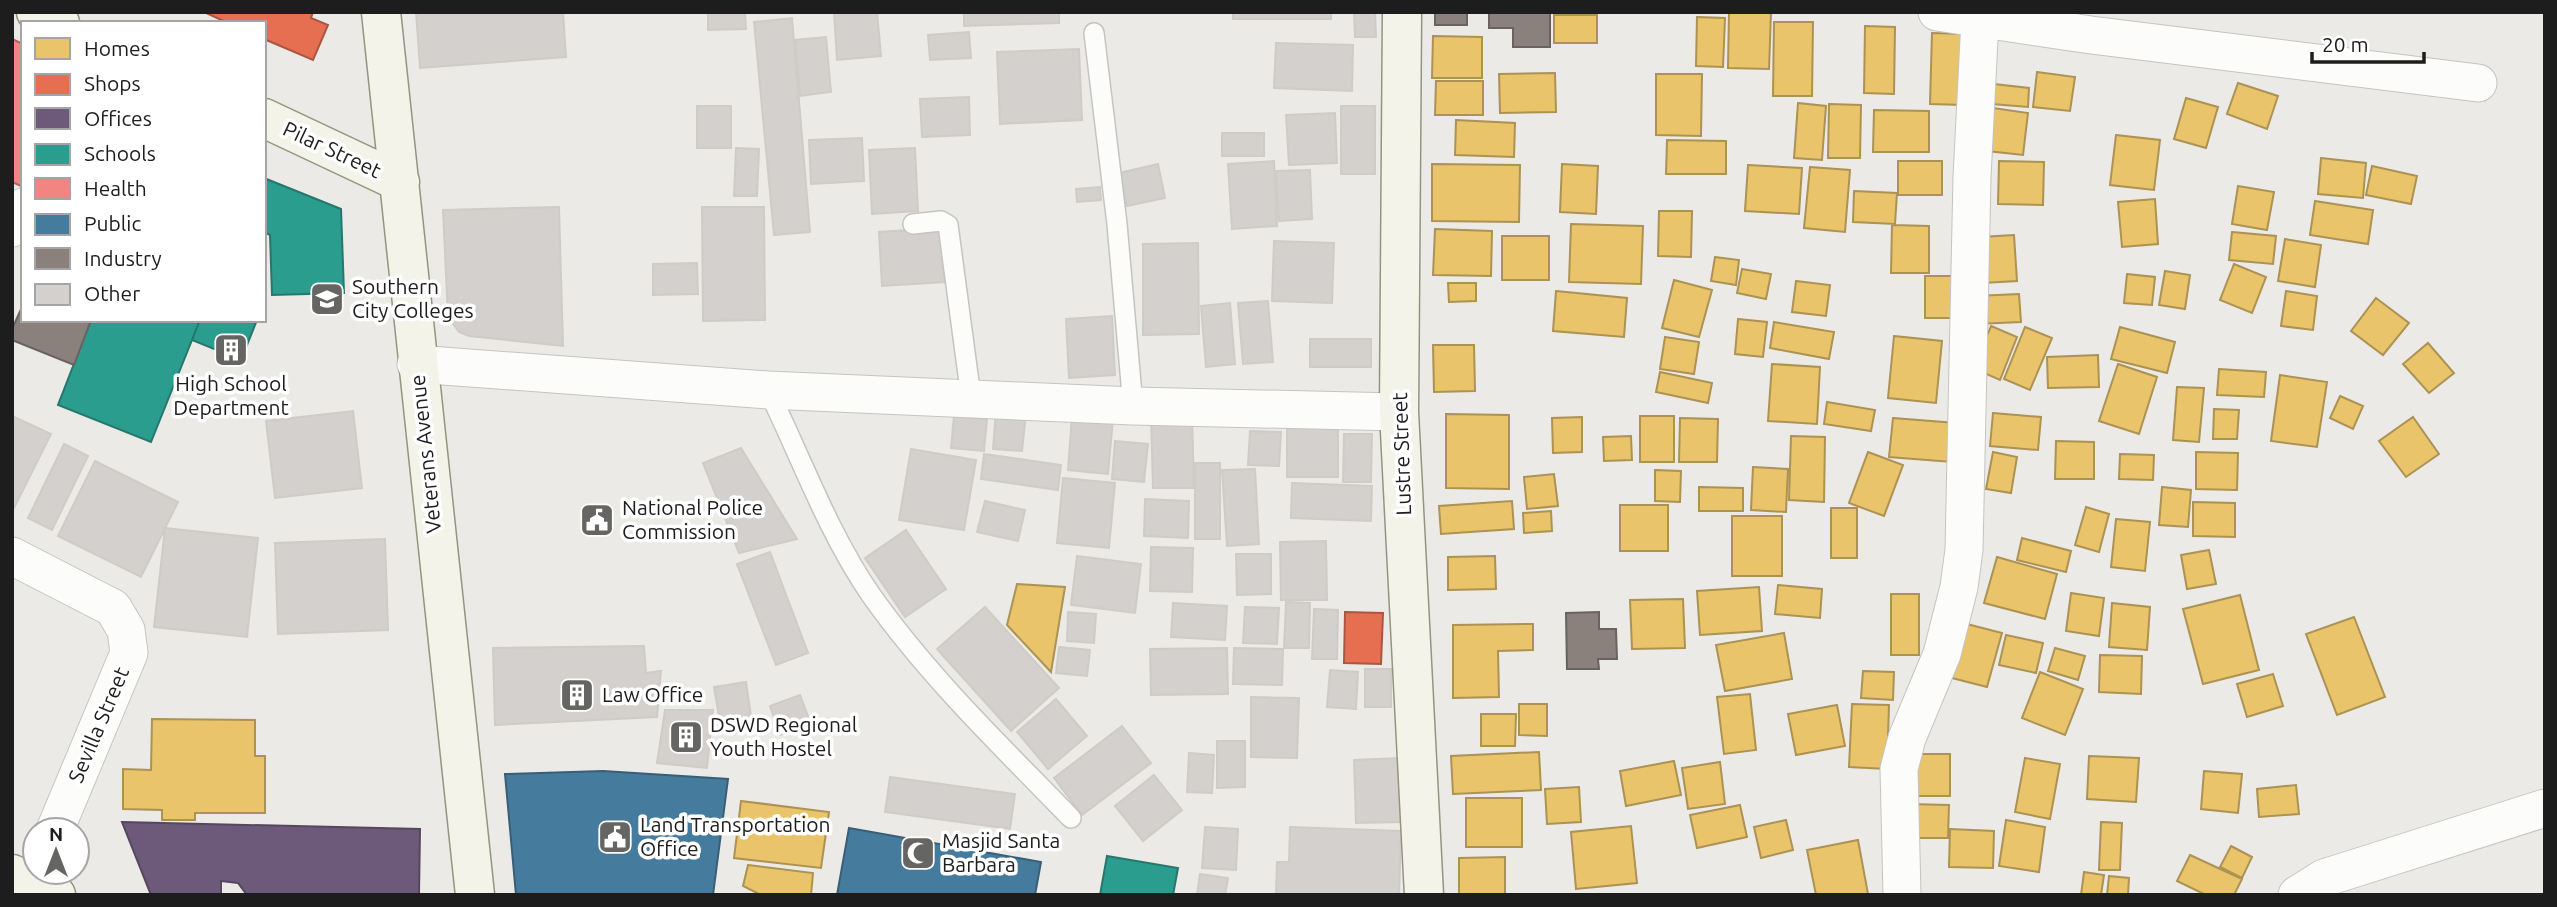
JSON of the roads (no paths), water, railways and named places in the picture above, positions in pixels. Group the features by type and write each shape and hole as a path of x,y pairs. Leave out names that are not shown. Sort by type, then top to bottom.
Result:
{"street":[{"path":"36,12 56,21"},
{"name":"Veterans Avenue","path":"381,12 416,363 475,895"},
{"name":"Lustre Street","path":"1402,12 1399,412 1424,895"},
{"path":"1937,12 1980,20 2478,83"},
{"path":"1902,895 1899,769 1907,738 1942,654 1959,587 1964,550 1972,177 1980,20"},
{"name":"Pilar Street","path":"266,119 400,182"},
{"path":"12,228 21,211"},
{"path":"416,363 768,390 1133,406 1399,412"},
{"name":"Sevilla Street","path":"12,556 113,608 126,630 130,653 61,816"},
{"path":"2297,895 2324,878 2545,808"}],"lane":[{"path":"1094,33 1117,224 1133,406"},
{"path":"913,224 941,221 948,225 971,397"},
{"path":"768,390 852,564 872,595 938,681 1071,818"}],"place":[{"name":"Southern City Colleges","path":"327,299"},
{"name":"High School Department","path":"231,350"},
{"name":"National Police Commission","path":"597,520"},
{"name":"Law Office","path":"577,695"},
{"name":"DSWD Regional Youth Hostel","path":"686,737"},
{"name":"Land Transportation Office","path":"615,837"},
{"name":"Masjid Santa Barbara","path":"918,853"}]}
